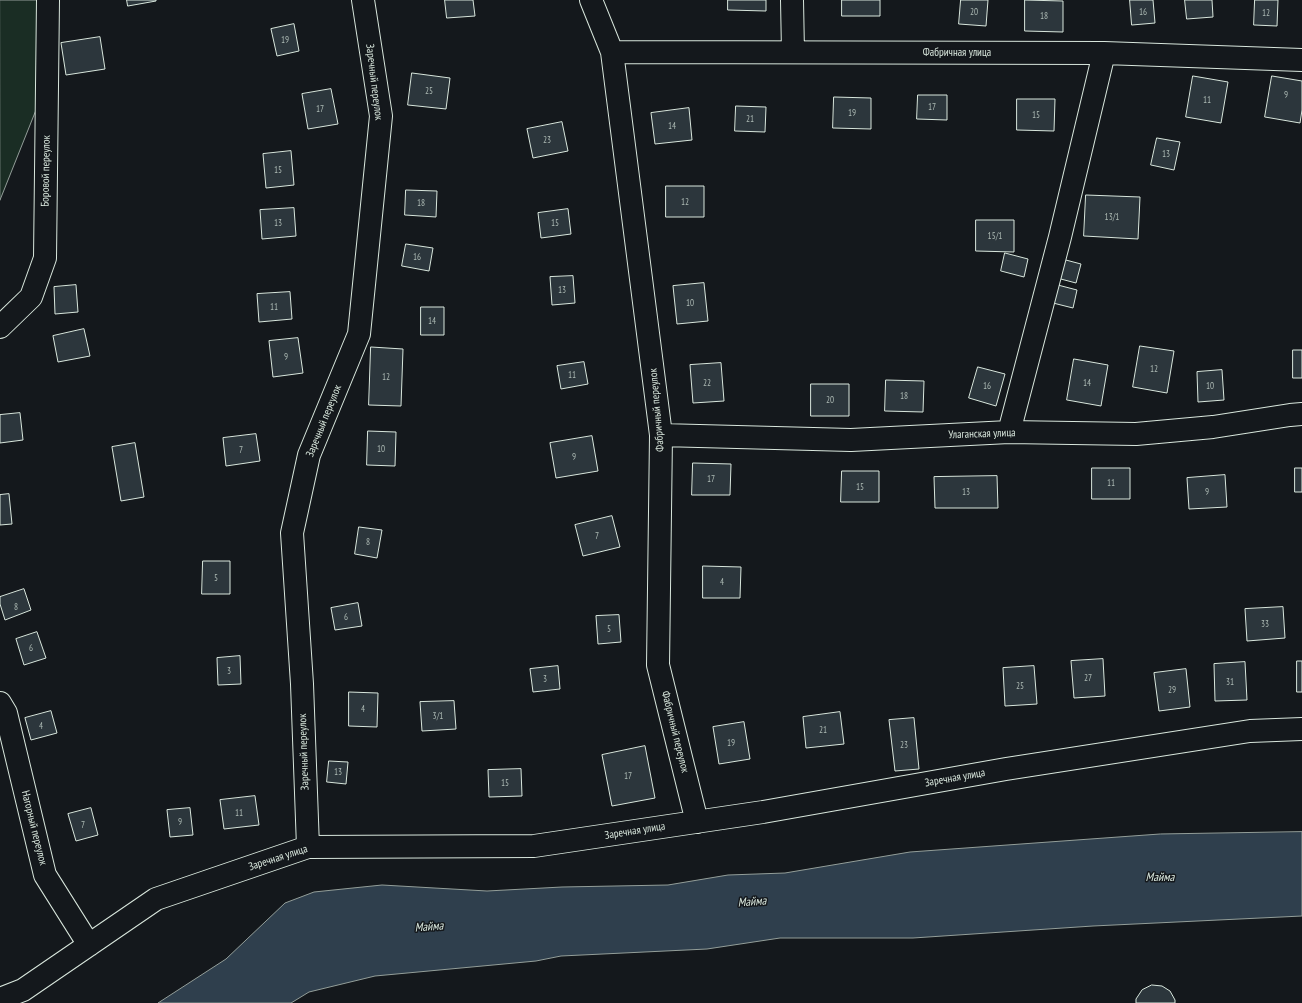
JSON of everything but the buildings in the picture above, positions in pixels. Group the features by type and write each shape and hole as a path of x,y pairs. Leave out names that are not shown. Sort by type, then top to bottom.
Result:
{"street":[{"name":"Боровой переулок","path":"0,327 32,297 45,258 48,0"},
{"name":"Заречный переулок","path":"308,847 302,684 292,533 309,455 359,334 381,116 363,0"},
{"name":"Фабричный переулок","path":"591,0 612,52 661,435 658,664 697,822"},
{"path":"792,0 792,52"},
{"name":"Фабричная улица","path":"612,52 1104,53 1302,60"},
{"path":"1009,432 1060,237 1104,53"},
{"name":"Улаганская улица","path":"661,435 851,440 1009,432 1136,434 1213,427 1302,414"},
{"name":"Нагорный переулок","path":"0,703 6,713 45,874 89,945"},
{"name":"Заречная улица","path":"0,999 23,990 156,899 308,847 534,846 763,812 1006,769 1250,731 1302,729"}],"green space":[{"path":"0,0 41,0 36,110 0,200"}],"water":[{"name":"Майма","path":"1302,832 1302,916 1093,926 913,938 780,938 707,949 561,956 536,961 375,976 309,992 291,1003 158,1003 226,959 285,903 314,892 382,885 487,891 562,887 668,885 728,875 785,873 910,852 1160,834"}]}
